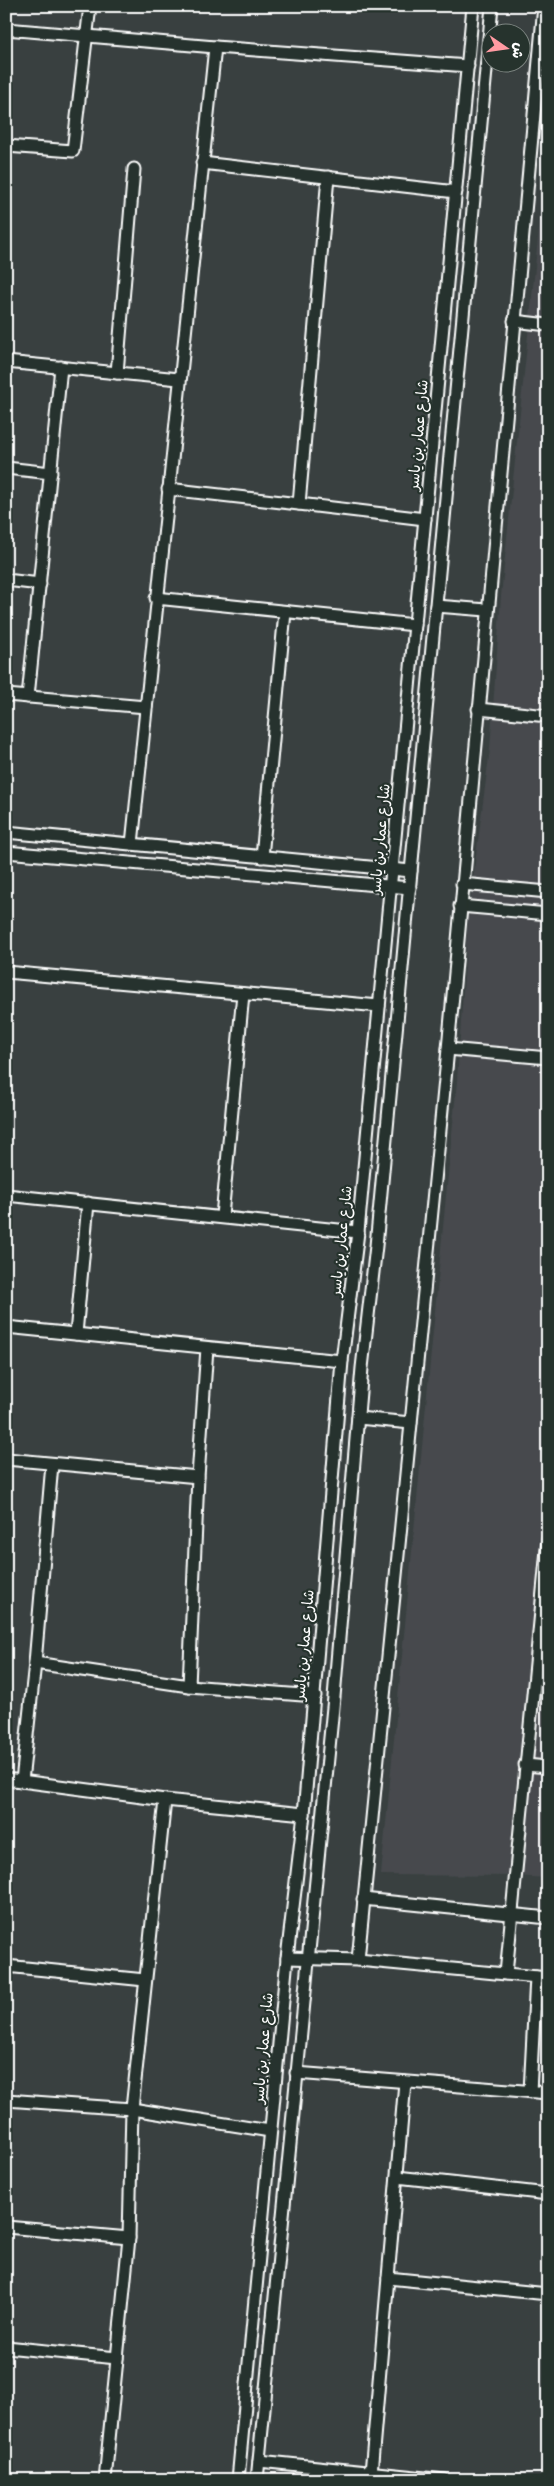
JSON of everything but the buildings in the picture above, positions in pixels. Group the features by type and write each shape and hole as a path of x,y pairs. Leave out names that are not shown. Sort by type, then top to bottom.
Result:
{"street":[{"path":"6,146 73,151 90,6"},
{"name":"شارع عمار بن ياسر","path":"238,2480 287,1958 304,1814 342,1361 358,1232 473,6"},
{"path":"257,2480 331,1726 358,1418 410,888 492,6"},
{"path":"358,1960 448,1049 514,321 542,82 544,6"},
{"path":"6,29 468,66"},
{"path":"132,844 156,598 215,47"},
{"path":"202,163 456,192"},
{"path":"116,373 134,169"},
{"path":"299,504 328,177"},
{"path":"514,321 548,324"},
{"path":"6,362 179,379"},
{"path":"28,697 52,473 60,367"},
{"path":"6,468 52,473"},
{"path":"168,489 425,519"},
{"path":"6,580 40,584"},
{"path":"156,598 415,625"},
{"path":"436,606 488,610"},
{"path":"262,857 285,612"},
{"path":"6,695 146,706"},
{"path":"478,709 548,716"},
{"path":"6,832 411,871"},
{"path":"6,852 410,888"},
{"path":"462,884 548,892"},
{"path":"460,906 548,914"},
{"path":"6,972 379,1006"},
{"path":"222,1216 243,994"},
{"path":"448,1049 548,1058"},
{"path":"6,1195 222,1216 358,1232"},
{"path":"76,1334 88,1203"},
{"path":"6,1327 342,1361"},
{"path":"189,1686 198,1477 207,1348"},
{"path":"358,1418 411,1423"},
{"path":"6,1459 198,1477"},
{"path":"22,1780 35,1663 52,1464"},
{"path":"506,1974 548,1539"},
{"path":"35,1663 189,1686 315,1696"},
{"path":"525,1764 548,1767"},
{"path":"6,1779 164,1800 304,1814"},
{"path":"105,2480 129,2238 132,2109 164,1800"},
{"path":"363,1898 548,1918"},
{"path":"287,1958 358,1960 548,1978"},
{"path":"6,1966 145,1980"},
{"path":"530,2092 536,1977"},
{"path":"296,2072 548,2093"},
{"path":"371,2473 405,2082"},
{"path":"6,2100 132,2109 270,2131"},
{"path":"397,2177 548,2194"},
{"path":"6,2227 129,2238"},
{"path":"388,2278 548,2294"},
{"path":"6,2347 117,2358"},
{"path":"259,2461 445,2480"}],"shaded area":[{"path":"548,142 548,1878 381,1875 457,1081 468,917 490,749 501,596"}]}
